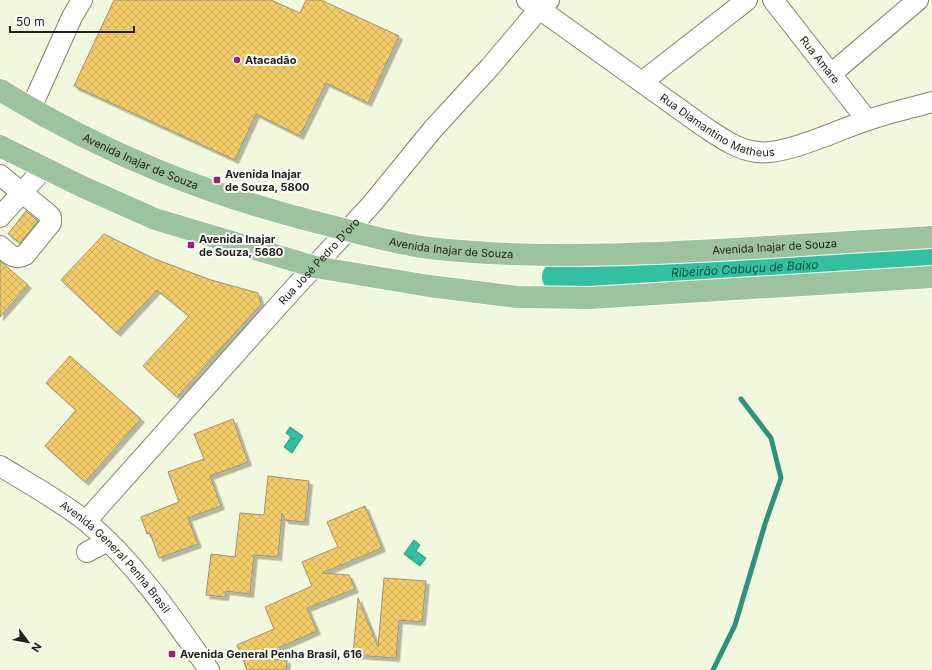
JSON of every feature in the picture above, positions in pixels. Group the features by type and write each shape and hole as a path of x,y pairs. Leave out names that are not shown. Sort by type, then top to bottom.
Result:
{"main road":[{"name":"Avenida Inajar de Souza","path":"0,90 123,157 176,179 287,216 348,230 382,240 428,248 479,252 594,255 932,237"},
{"path":"0,146 155,219 315,267 429,286 517,297 590,298 932,276"}],"street":[{"path":"31,108 72,17 82,0"},
{"path":"642,82 748,0"},
{"name":"Rua Amare","path":"773,0 867,120"},
{"path":"831,74 918,0"},
{"name":"Rua Diamantino Matheus","path":"539,3 642,82 729,143 758,153 777,151 867,120 932,102"},
{"name":"Rua José Pedro D'oro","path":"86,521 287,296 371,205 433,129 490,67 539,3"},
{"path":"0,217 44,168"},
{"path":"0,175 51,217 51,223 21,258 11,256 0,246"},
{"name":"Avenida General Penha Brasil","path":"0,466 86,521 108,541 135,570 209,670"},
{"path":"87,552 108,541"}],"water":[{"path":"290,427 303,436 292,453 284,447 291,437 286,433"},
{"path":"414,540 420,545 416,551 426,558 420,566 404,554"}],"building":[{"name":"Atacadão","path":"114,0 271,0 300,13 306,0 321,0 399,36 368,103 326,83 300,136 256,114 235,160 74,86"},
{"path":"26,211 38,221 20,243 8,234"},
{"path":"104,234 155,259 211,280 258,293 261,304 177,397 143,366 189,316 157,290 117,333 61,280"},
{"path":"0,261 28,285 0,317"},
{"path":"70,356 141,419 85,482 45,446 76,410 46,383"},
{"path":"233,419 248,462 210,476 221,506 188,518 198,544 159,558 150,533 147,534 141,517 179,502 168,472 204,459 194,434"},
{"path":"268,476 309,481 305,522 285,520 282,513 278,557 254,555 250,594 226,591 225,597 206,595 211,554 235,557 240,513 264,515"},
{"path":"365,506 382,548 322,573 349,575 355,589 307,608 317,631 255,658 287,660 286,670 247,670 237,645 274,629 265,607 312,586 302,562 338,547 327,522"},
{"path":"384,578 426,581 422,622 399,620 396,658 353,655 358,598 378,647"}],"waterway":[{"name":"Ribeirão Cabuçu de Baixo","path":"557,277 626,276 932,258"},
{"path":"713,670 735,625 765,524 781,478 771,438 741,399"}],"place":[{"name":"Atacadão","path":"237,60"},
{"name":"Avenida Inajar de Souza, 5800","path":"217,180"},
{"name":"Avenida Inajar de Souza, 5680","path":"191,245"},
{"name":"Avenida General Penha Brasil, 616","path":"172,654"}]}
